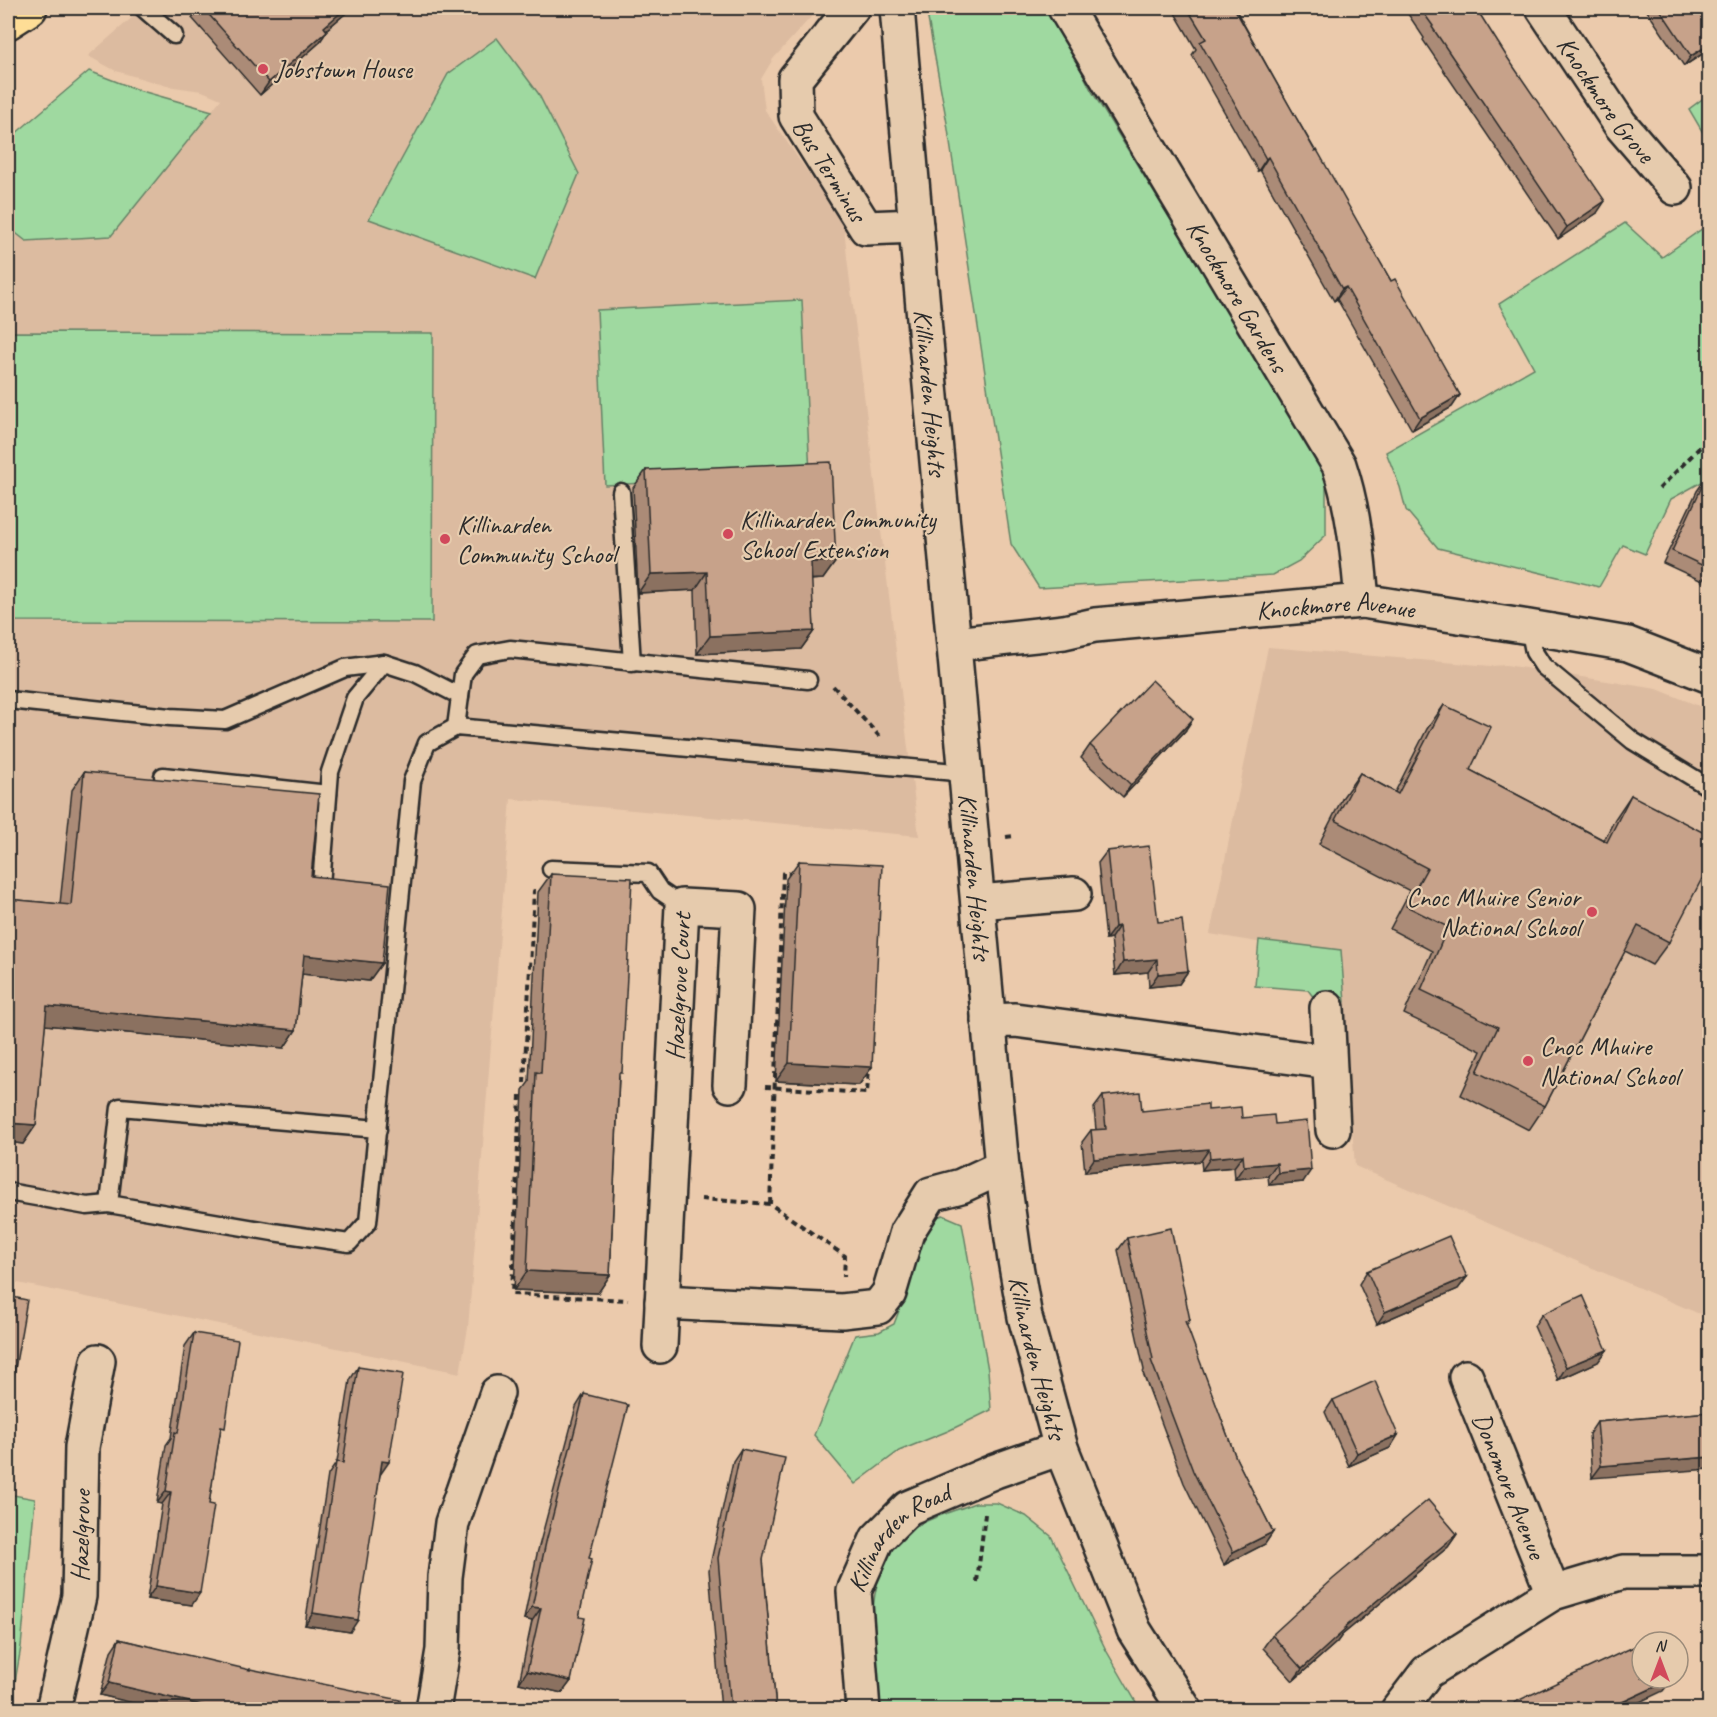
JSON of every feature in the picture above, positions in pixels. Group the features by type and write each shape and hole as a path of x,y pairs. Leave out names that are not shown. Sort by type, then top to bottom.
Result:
{"main road":[{"path":"8,22 30,8"}],"street":[{"name":"Bus Terminus","path":"852,8 795,79 796,116 866,228 916,226"},
{"name":"Killinarden Heights","path":"897,8 988,1021 1002,1167 1015,1260 1025,1317 1061,1448 1134,1630 1185,1710"},
{"name":"Knockmore Gardens","path":"1065,8 1339,465 1348,494 1357,543 1362,601"},
{"name":"Knockmore Grove","path":"1543,8 1620,124 1675,188"},
{"name":"Knockmore Avenue","path":"954,644 1064,632 1095,625 1362,601 1628,644 1710,676"},
{"path":"978,902 1074,894"},
{"name":"Hazelgrove Court","path":"660,1346 682,906 739,909 730,1085"},
{"path":"1327,1008 1333,1130"},
{"path":"988,1021 1015,1020 1329,1062"},
{"path":"662,1302 842,1311 878,1307 889,1293 907,1232 931,1194 961,1186 1002,1167"},
{"name":"Hazelgrove","path":"53,1710 79,1596 82,1447 98,1361"},
{"name":"Donomore Avenue","path":"1466,1377 1553,1593"},
{"path":"433,1710 443,1650 445,1577 452,1523 497,1394"},
{"name":"Killinarden Road","path":"863,1710 854,1591 877,1539 908,1508 994,1471 1061,1448"},
{"path":"1398,1710 1427,1672 1553,1593 1623,1572 1710,1572"}],"lane":[{"path":"143,8 174,36"},
{"path":"621,492 632,663"},
{"path":"1529,627 1534,652 1543,666 1633,741 1710,788"},
{"path":"456,727 463,674 477,655 510,649 808,680"},
{"path":"8,700 170,717 225,720 345,668 384,663 416,673 460,696"},
{"path":"321,885 330,772 355,698 384,663"},
{"path":"8,1192 87,1206 110,1204 349,1243 368,1222 412,781 426,743 456,727 966,773"},
{"path":"163,776 328,794"},
{"path":"550,869 648,873 660,891 682,906"},
{"path":"110,1204 120,1107 378,1129"}],"path":[{"path":"1659,489 1710,437"},
{"path":"808,680 829,681 887,744"},
{"path":"770,1204 783,873 805,875"},
{"path":"524,1083 534,891 546,891"},
{"path":"774,1088 867,1094 869,1058"},
{"path":"520,1095 512,1294 662,1302"},
{"path":"667,1197 770,1204 845,1256 842,1311"},
{"path":"977,1582 985,1512"}],"shaded area":[{"name":"Killinarden Community School","path":"143,8 819,8 773,59 761,79 765,110 844,225 919,836 511,799 468,1328 460,1373 8,1281 8,227 26,241 111,236 221,99 202,91 167,86 116,71 88,56"},
{"name":"Cnoc Mhuire National School","path":"1268,647 1491,666 1506,665 1657,689 1709,710 1709,1318 1355,1166 1339,956 1210,934"}],"green space":[{"path":"926,8 1050,8 1091,90 1326,472 1326,535 1299,561 1273,575 1039,588 1011,544 947,123"},
{"path":"497,38 538,93 579,174 535,279 369,219 448,74"},
{"path":"89,71 138,90 212,111 111,236 26,241 8,227 8,140"},
{"path":"1709,94 1709,143 1689,109"},
{"path":"1625,223 1662,257 1709,224 1709,478 1671,499 1645,554 1623,545 1599,587 1438,548 1406,510 1400,487 1386,452 1534,368 1499,304"},
{"path":"802,300 810,475 605,485 597,310"},
{"path":"8,332 433,333 432,622 8,621"},
{"path":"1259,940 1341,950 1345,1002 1314,998 1308,990 1255,986"},
{"path":"943,1215 962,1223 988,1370 991,1410 899,1451 855,1484 814,1435 855,1335 879,1332 894,1324 908,1287 922,1232 931,1219"},
{"path":"8,1494 35,1499 21,1647 15,1682 8,1689"},
{"path":"975,1503 997,1503 1026,1516 1051,1536 1106,1650 1140,1709 878,1710 872,1639 876,1589 883,1567 894,1547 910,1530 933,1518"}],"building":[{"name":"Jobstown House","path":"203,8 346,8 324,27 327,31 269,82"},
{"path":"1187,8 1234,8 1391,281 1395,279 1460,395 1420,418 1346,287 1342,289 1268,157 1266,159 1200,42 1206,39"},
{"path":"1420,8 1476,8 1605,201 1567,227"},
{"path":"1659,8 1710,8 1710,44 1691,56"},
{"name":"Killinarden Community School Extension","path":"831,462 836,561 811,562 814,631 710,636 707,572 651,574 646,470"},
{"path":"1706,478 1710,480 1710,569 1672,551"},
{"path":"1152,680 1193,719 1131,785 1090,745"},
{"name":"Cnoc Mhuire Senior National School","path":"1444,705 1491,727 1470,770 1607,842 1631,795 1710,836 1710,863 1669,942 1638,926 1545,1106 1477,1072 1498,1027 1421,990 1448,927 1406,906 1427,868 1335,820 1360,773 1398,794"},
{"path":"84,772 319,794 311,876 390,884 382,963 304,955 296,1030 47,1006 36,1125 8,1123 8,899 71,905"},
{"path":"1149,846 1158,922 1182,920 1188,971 1158,974 1157,959 1123,962 1119,926 1115,927 1107,851"},
{"path":"799,861 882,865 872,1067 789,1063"},
{"path":"551,874 632,878 622,1073 619,1073 610,1275 527,1271 536,1072 541,1073"},
{"path":"1140,1092 1142,1111 1208,1104 1208,1110 1241,1107 1242,1118 1274,1115 1275,1124 1307,1121 1311,1170 1278,1173 1277,1163 1244,1166 1243,1155 1210,1158 1209,1149 1094,1159 1091,1130 1106,1129 1103,1096"},
{"path":"1171,1228 1190,1320 1185,1321 1236,1458 1273,1532 1233,1552 1193,1471 1151,1360 1153,1359 1127,1238"},
{"path":"1449,1236 1467,1277 1385,1312 1367,1271"},
{"path":"1583,1295 1607,1350 1566,1367 1542,1314"},
{"path":"8,1296 27,1300 8,1409"},
{"path":"194,1333 238,1340 225,1428 221,1427 209,1504 214,1505 200,1593 156,1586 171,1492 166,1491"},
{"path":"358,1367 403,1374 389,1462 382,1461 358,1620 313,1613 336,1462 343,1463"},
{"path":"1375,1381 1398,1435 1357,1453 1333,1400"},
{"path":"584,1394 628,1405 589,1558 592,1559 579,1617 585,1618 571,1681 527,1671 541,1608 532,1607 546,1542"},
{"path":"1710,1412 1710,1457 1601,1466 1597,1422"},
{"path":"741,1449 785,1458 763,1560 776,1710 731,1710 718,1558"},
{"path":"1428,1500 1457,1534 1344,1628 1346,1629 1302,1669 1272,1635 1333,1579"},
{"path":"119,1639 250,1670 400,1700 398,1710 223,1710 109,1683"},
{"path":"1630,1649 1630,1690 1648,1690 1605,1710 1509,1710 1515,1702"}],"place":[{"name":"Jobstown House","path":"263,69"},
{"name":"Killinarden Community School Extension","path":"728,534"},
{"name":"Killinarden Community School","path":"445,539"},
{"name":"Cnoc Mhuire Senior National School","path":"1592,912"},
{"name":"Cnoc Mhuire National School","path":"1528,1061"}]}
